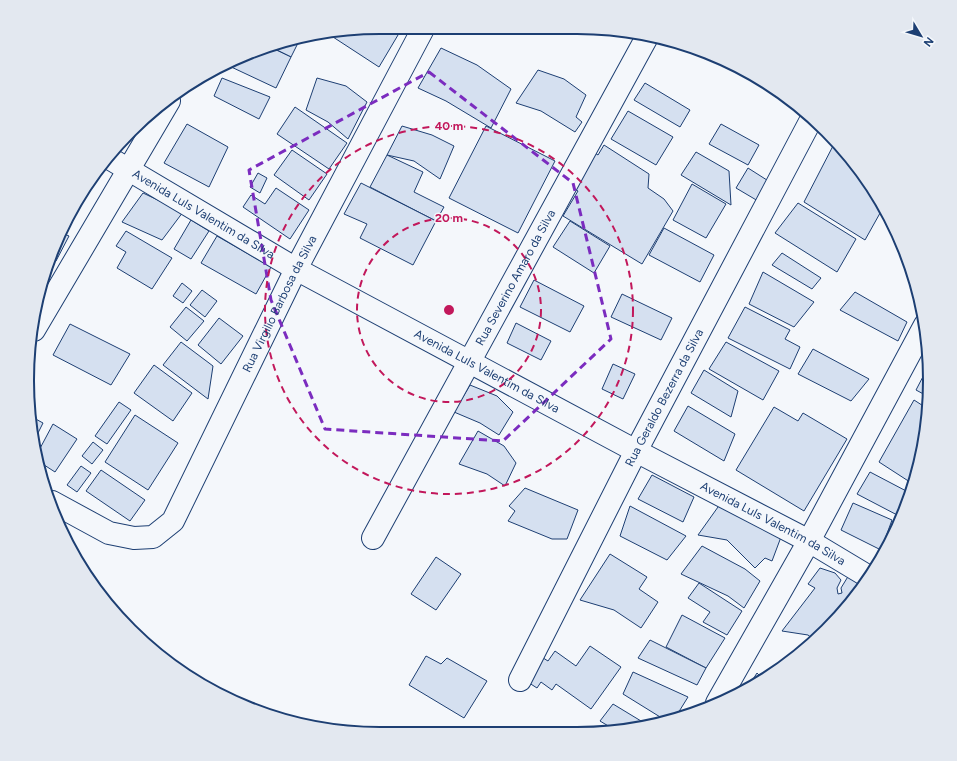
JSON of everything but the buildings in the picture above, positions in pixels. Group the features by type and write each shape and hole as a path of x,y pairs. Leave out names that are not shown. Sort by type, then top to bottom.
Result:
{"street":[{"name":"Rua Virgilio Barbosa da Silva","path":"57,505 109,533 134,538 153,537 173,521 296,269 420,34"},
{"name":"Rua Severino Amaro da Silva","path":"373,538 645,41"},
{"path":"40,321 163,111"},
{"name":"Rua Geraldo Bezerra da Silva","path":"520,680 636,451 809,124"},
{"name":"Avenida LuIs Valentim da Silva","path":"114,160 296,269 636,451 809,541 864,574"},
{"path":"722,695 809,541 920,334"}],"highlighted area":[{"path":"429,72 573,183 611,339 503,441 325,429 271,300 249,170"}]}
